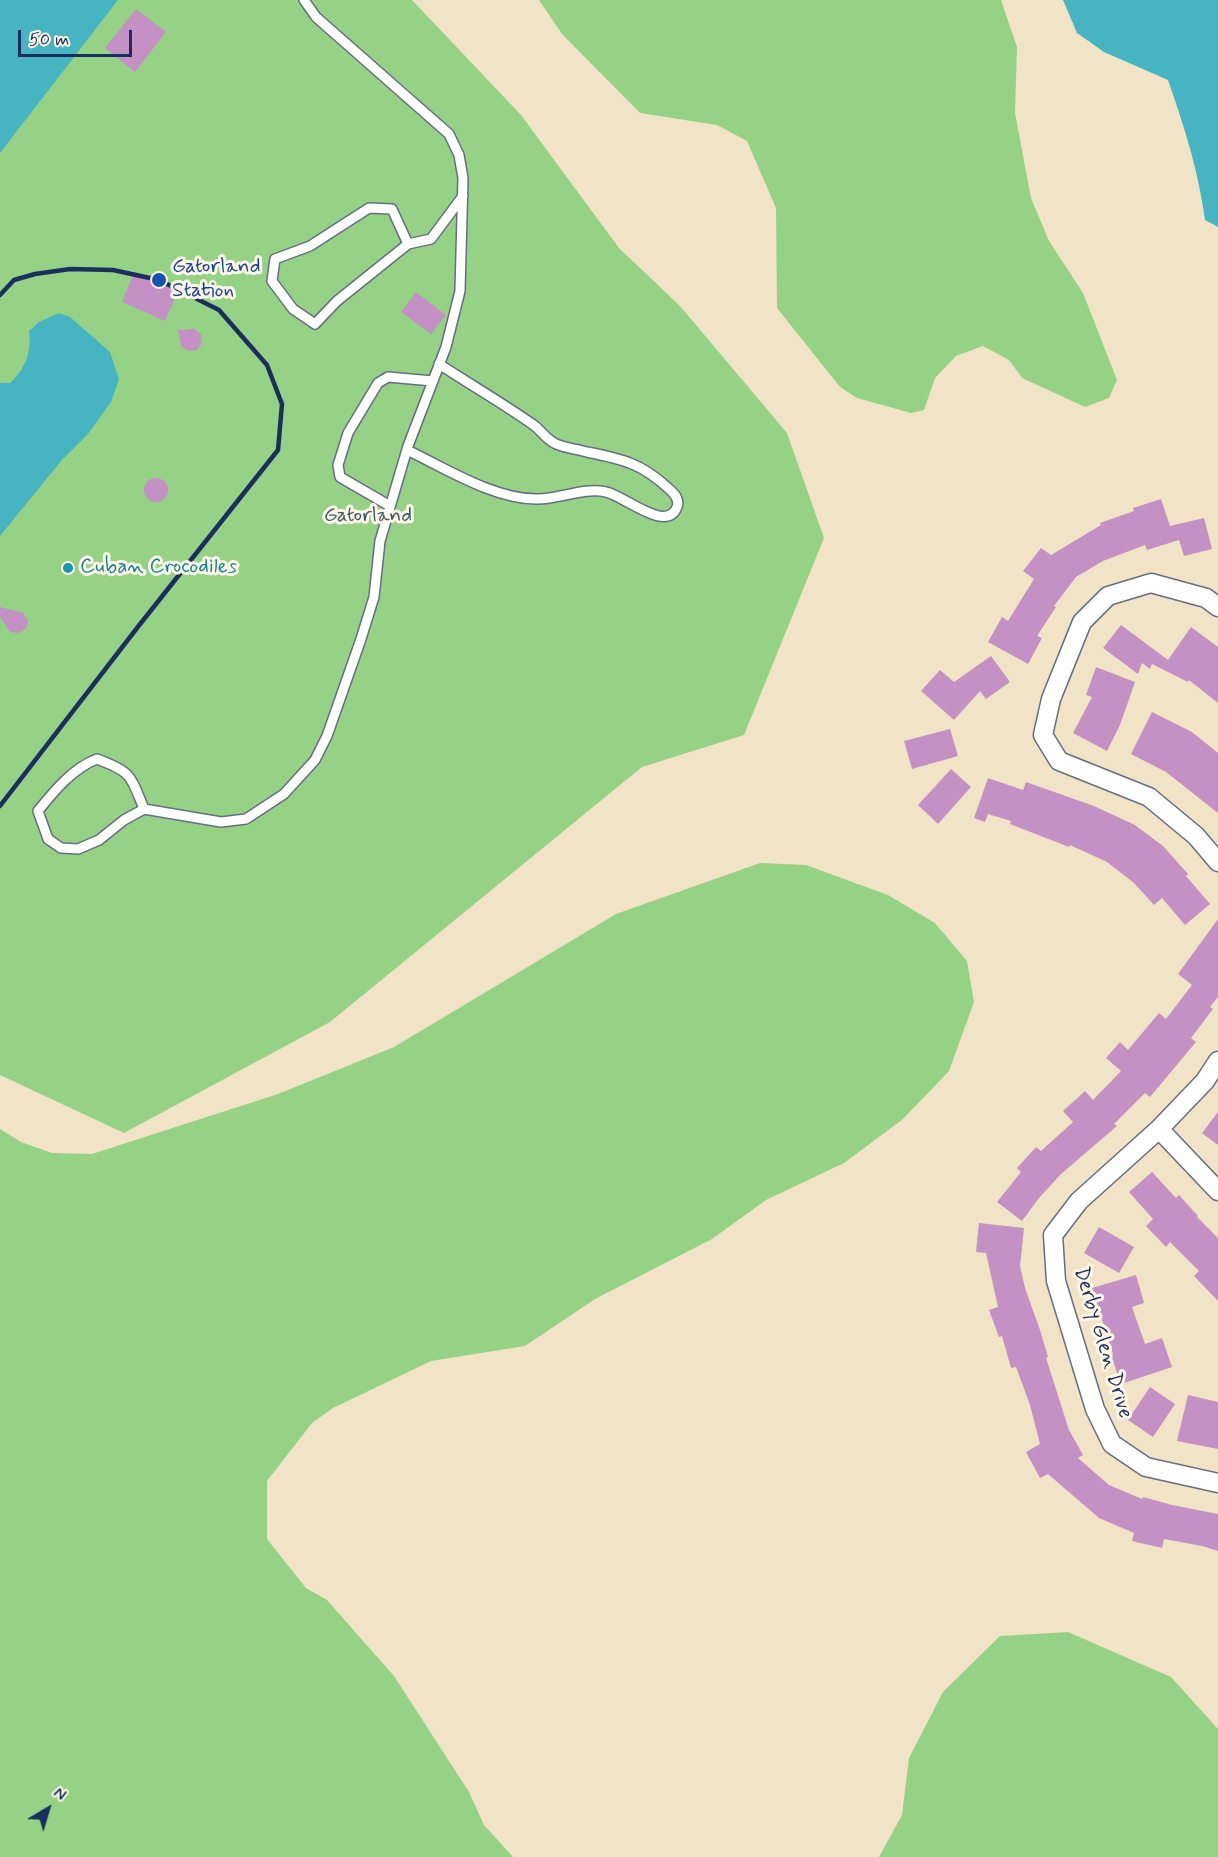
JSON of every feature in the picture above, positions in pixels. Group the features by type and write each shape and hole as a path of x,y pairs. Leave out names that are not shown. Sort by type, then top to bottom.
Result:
{"street":[{"path":"1218,607 1206,598 1151,583 1107,596 1082,622 1051,699 1043,735 1059,761 1149,797 1196,836 1218,862"},
{"name":"Derby Glen Drive","path":"1218,1061 1205,1081 1159,1129 1079,1201 1053,1235 1056,1281 1095,1409 1112,1444 1146,1467 1218,1483"},
{"path":"1159,1129 1218,1191"}],"lane":[{"path":"144,809 132,780 120,768 97,759 82,765 38,811 48,839 62,848 78,849 99,840 124,820 144,809 221,822 246,819 284,794 315,760 327,736 374,597 380,541 407,450 446,347 460,291 463,178 459,155 449,134 316,17 304,0"},
{"path":"408,244 392,209 369,208 310,246 275,259 272,281 293,309 315,324 337,301 408,244 431,239 463,196"},
{"path":"407,450 466,479 515,497 537,499 603,491 615,494 652,515 662,518 672,514 679,504 671,490 645,470 625,461 556,444 536,427 439,364"},
{"path":"390,506 340,477 338,465 348,433 378,383 388,377 433,381"}],"green space":[{"name":"Gatorland","path":"0,0 412,0 521,115 619,248 680,306 787,433 824,538 744,735 642,767 330,1022 124,1133 0,1075"},
{"path":"539,0 1001,0 1017,47 1015,113 1031,198 1049,241 1083,293 1117,380 1109,398 1085,407 1022,378 1009,360 983,346 956,356 935,378 924,410 911,413 857,398 840,387 777,308 776,208 747,141 717,125 640,113 562,34"},
{"path":"760,863 806,865 888,895 935,923 967,961 974,1002 949,1071 903,1119 844,1163 766,1200 712,1239 595,1299 525,1346 431,1361 333,1408 312,1423 267,1481 267,1539 306,1588 327,1600 394,1676 469,1792 484,1825 513,1857 0,1857 0,1129 21,1142 52,1153 92,1154 278,1094 394,1047 616,914"},
{"path":"1068,1632 1171,1677 1218,1729 1218,1857 879,1857 902,1815 909,1758 943,1692 1000,1636"}],"water":[{"path":"0,0 118,0 0,153"},
{"path":"1063,0 1218,0 1218,227 1205,220 1190,149 1168,80 1104,52 1077,33"},
{"path":"59,313 70,317 110,352 119,379 111,402 88,434 61,461 0,536 0,383 10,383 20,372 28,353 29,331 39,322"}],"building":[{"path":"136,9 166,32 135,72 105,48"},
{"path":"134,272 178,291 165,321 122,302"},
{"path":"416,292 446,315 431,334 401,312"},
{"path":"194,329 201,334 202,343 197,350 188,351 181,346 178,330"},
{"path":"156,478 165,481 168,490 165,499 156,502 147,499 144,490 147,481"},
{"path":"1161,499 1170,526 1204,518 1212,549 1184,556 1179,540 1147,550 1145,545 1103,561 1076,577 1054,606 1056,607 1037,636 1042,638 1028,664 988,642 1002,617 1008,621 1034,579 1023,571 1041,548 1051,555 1101,525 1100,523 1134,511 1133,508"},
{"path":"0,607 23,613 28,620 26,629 18,633 10,632 0,617"},
{"path":"1121,625 1168,660 1191,627 1218,647 1218,703 1189,680 1188,682 1152,664 1150,669 1142,663 1138,674 1103,648"},
{"path":"991,656 1010,682 986,699 980,691 954,720 921,691 940,670 954,682"},
{"path":"1096,667 1135,682 1120,725 1107,751 1073,733 1092,697 1086,695"},
{"path":"1152,712 1192,732 1218,753 1218,813 1166,772 1131,754"},
{"path":"950,729 958,756 912,769 904,741"},
{"path":"951,769 971,787 938,824 918,805"},
{"path":"988,778 1023,790 1026,782 1094,806 1135,825 1163,846 1210,904 1185,925 1162,898 1154,905 1134,883 1107,862 1070,845 1069,847 1010,824 1011,821 988,814 985,822 974,818"},
{"path":"1218,919 1218,997 1210,1007 1213,1009 1191,1038 1196,1042 1150,1097 1145,1093 1114,1124 1117,1126 1061,1174 1022,1221 997,1202 1021,1172 1017,1168 1036,1147 1041,1151 1073,1122 1063,1111 1085,1091 1093,1100 1121,1071 1106,1058 1120,1042 1128,1050 1159,1013 1166,1019 1192,985 1178,974"},
{"path":"1218,1112 1218,1145 1202,1133"},
{"path":"1152,1172 1176,1198 1179,1195 1218,1238 1218,1301 1194,1276 1199,1271 1170,1242 1166,1247 1146,1226 1153,1219 1129,1192"},
{"path":"979,1223 1024,1228 1020,1266 1025,1288 1040,1330 1048,1357 1046,1358 1069,1430 1083,1455 1078,1458 1109,1485 1142,1499 1143,1497 1218,1514 1218,1551 1164,1539 1162,1548 1132,1541 1134,1533 1099,1518 1048,1474 1040,1478 1026,1452 1040,1444 1030,1405 1016,1367 1011,1368 1002,1336 999,1337 989,1310 998,1307 986,1253 976,1252"},
{"path":"1099,1227 1134,1247 1119,1273 1084,1253"},
{"path":"1136,1275 1144,1303 1132,1307 1145,1344 1162,1338 1172,1367 1121,1384 1092,1288"},
{"path":"1150,1387 1175,1404 1153,1437 1128,1420"},
{"path":"1188,1395 1218,1402 1218,1449 1177,1441"}],"railway":[{"path":"0,295 14,280 35,274 70,269 113,270 159,280 219,310 267,365 282,404 278,450 0,806"}],"place":[{"name":"Gatorland Station","path":"159,280"},
{"name":"Cuban Crocodiles","path":"68,568"}]}
